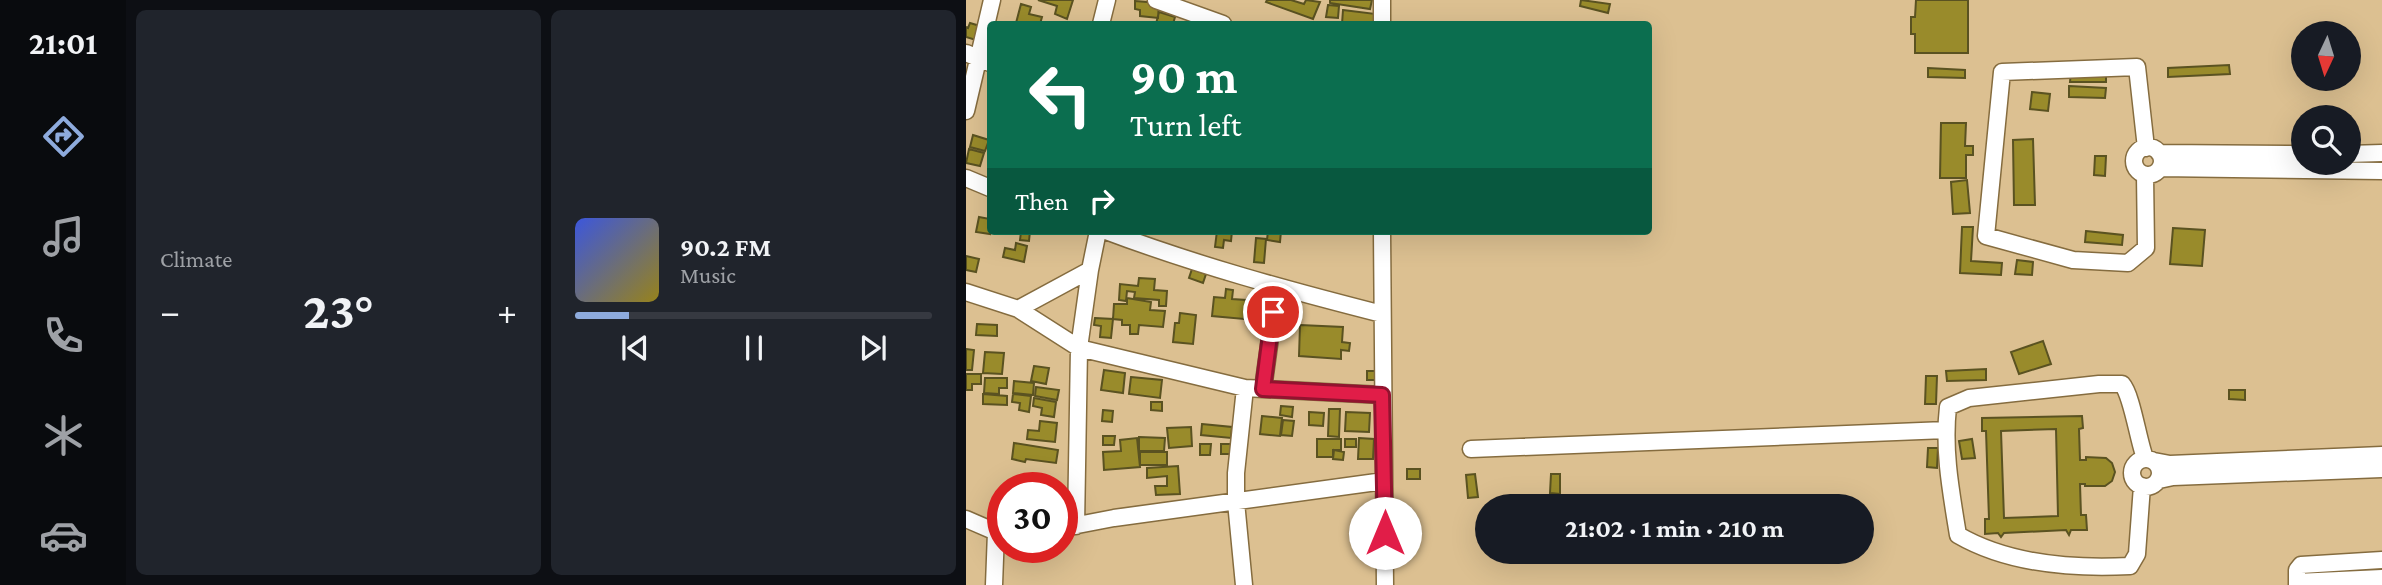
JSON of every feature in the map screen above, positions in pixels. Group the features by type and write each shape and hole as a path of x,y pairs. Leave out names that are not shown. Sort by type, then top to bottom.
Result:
{"street":[{"path":"966,111 992,0"},
{"path":"1102,21 1107,0"},
{"path":"1156,0 1215,21"},
{"path":"1382,0 1382,21"},
{"path":"2137,66 2153,161 2146,248 2128,263 2073,260 1986,236 2002,72 2137,66"},
{"path":"2361,154 2382,153"},
{"path":"2153,161 2291,155"},
{"path":"2153,161 2382,171"},
{"path":"966,178 987,187"},
{"path":"1072,472 1079,348 1097,235"},
{"path":"1116,235 1177,257 1277,287 1382,314"},
{"path":"1382,235 1385,585"},
{"path":"1018,309 1090,271"},
{"path":"1263,389 1277,287"},
{"path":"966,292 1018,309 1079,348 1245,388 1382,395"},
{"path":"2142,486 2137,554 2130,566 2020,560 1981,548 1958,534 1950,486 1946,430 1948,407 1969,398 2122,384 2129,392 2138,440 2149,460 2160,469 2159,480"},
{"path":"1244,585 1236,502 1238,449 1245,388"},
{"path":"1471,449 1946,430"},
{"path":"2382,455 2170,464 2149,460 2136,463 2132,471 2134,480 2142,486 2151,486 2159,480 2173,477 2382,469"},
{"path":"1078,525 1384,481"},
{"path":"966,519 987,527"},
{"path":"2382,561 2301,565 2297,570 2297,584 2382,578"},
{"path":"2345,562 2346,582"},
{"path":"979,585 994,580"}],"building":[{"path":"1038,0 1073,0 1067,19 1055,14 1057,6"},
{"path":"1291,0 1304,4 1306,0 1320,2 1313,19 1266,2"},
{"path":"1330,0 1372,0 1370,9 1330,3"},
{"path":"1581,0 1610,4 1608,13 1580,6"},
{"path":"1916,0 1968,0 1968,53 1915,53 1911,17 1915,17"},
{"path":"1135,1 1159,3 1158,18 1140,16 1140,10 1135,9"},
{"path":"1021,4 1031,7 1029,14 1042,17 1041,21 1017,21"},
{"path":"1328,5 1339,6 1338,18 1326,17"},
{"path":"1343,10 1376,14 1375,21 1342,21"},
{"path":"1159,12 1175,17 1174,21 1157,21"},
{"path":"970,23 980,26 976,40 966,37 966,27 968,28"},
{"path":"2229,65 2230,74 2168,77 2168,68"},
{"path":"1928,68 1965,70 1965,78 1928,77"},
{"path":"2071,71 2106,72 2106,82 2070,82"},
{"path":"2069,86 2106,88 2105,98 2069,97"},
{"path":"2032,92 2050,94 2048,111 2030,109"},
{"path":"1941,123 1966,123 1965,146 1973,146 1973,155 1966,155 1966,178 1940,178"},
{"path":"973,135 987,139 985,151 970,147"},
{"path":"2033,139 2035,205 2014,205 2013,140"},
{"path":"969,149 984,153 980,166 966,163"},
{"path":"2095,156 2106,156 2105,176 2094,175"},
{"path":"1967,180 1970,213 1953,214 1951,182"},
{"path":"979,217 987,218 987,234 976,232"},
{"path":"1962,227 1973,227 1971,261 2002,263 2001,275 1960,273"},
{"path":"2173,228 2205,230 2202,266 2170,264"},
{"path":"2086,231 2123,235 2122,245 2085,242"},
{"path":"1021,235 1030,235 1029,241 1020,240"},
{"path":"1216,235 1232,235 1231,241 1224,240 1223,248 1215,247"},
{"path":"1268,235 1281,235 1280,242 1267,240"},
{"path":"1256,238 1266,239 1264,263 1254,262"},
{"path":"1016,243 1027,246 1024,262 1003,257 1005,248 1015,250"},
{"path":"966,256 979,259 976,272 966,270"},
{"path":"2017,260 2033,262 2032,275 2015,274"},
{"path":"1192,269 1206,274 1203,283 1189,278"},
{"path":"1139,278 1155,279 1154,290 1167,291 1166,306 1159,306 1159,300 1134,298 1135,292 1127,291 1126,301 1119,300 1120,284 1138,286"},
{"path":"1226,289 1233,290 1232,299 1246,300 1244,319 1212,316 1214,297 1225,298"},
{"path":"1253,292 1272,294 1270,318 1251,316"},
{"path":"1127,298 1151,302 1150,310 1165,311 1163,327 1139,325 1138,334 1130,334 1130,325 1122,325 1122,320 1113,319 1114,304 1127,304"},
{"path":"1180,313 1196,315 1193,344 1173,342 1175,323 1179,323"},
{"path":"1095,318 1113,319 1111,338 1100,337 1101,326 1094,325"},
{"path":"977,324 997,325 997,336 976,335"},
{"path":"1300,325 1343,327 1342,342 1350,343 1349,351 1341,350 1341,359 1299,356"},
{"path":"2043,341 2051,364 2019,374 2011,352"},
{"path":"966,349 974,350 972,370 966,370"},
{"path":"985,352 1004,353 1002,374 983,373"},
{"path":"1034,366 1049,368 1046,384 1031,381"},
{"path":"1986,369 1986,380 1947,381 1946,371"},
{"path":"1104,370 1125,373 1123,393 1101,390"},
{"path":"1367,371 1377,371 1377,380 1367,380"},
{"path":"966,374 981,374 981,384 972,384 972,390 966,390"},
{"path":"1926,376 1937,376 1936,404 1925,404"},
{"path":"1131,377 1162,380 1160,398 1129,394"},
{"path":"985,378 1007,378 1007,388 999,388 999,394 984,393"},
{"path":"1014,381 1034,383 1033,395 1013,393"},
{"path":"1036,387 1059,390 1057,400 1035,396"},
{"path":"2229,390 2245,390 2245,400 2229,399"},
{"path":"983,394 1007,396 1007,405 983,404"},
{"path":"1013,394 1031,396 1029,412 1019,410 1020,403 1012,402"},
{"path":"1034,398 1056,402 1054,417 1041,415 1042,408 1033,406"},
{"path":"1151,402 1162,402 1162,411 1151,410"},
{"path":"1281,406 1293,407 1292,417 1280,415"},
{"path":"1329,409 1340,409 1339,437 1328,436"},
{"path":"1103,410 1113,411 1112,422 1102,421"},
{"path":"1309,412 1324,413 1323,426 1309,425"},
{"path":"1346,412 1370,413 1369,432 1345,431"},
{"path":"1262,416 1282,418 1280,436 1260,434"},
{"path":"2082,416 2083,428 2079,429 2080,460 2086,460 2086,457 2106,458 2112,463 2115,472 2112,481 2105,486 2080,484 2081,515 2086,515 2087,530 2071,530 2069,535 2066,530 2004,533 2001,537 1998,533 1985,534 1985,519 1989,519 1986,431 1982,431 1982,418","holes":["2056,429 2058,516 2004,518 2001,431"]},
{"path":"1283,420 1294,421 1292,436 1281,435"},
{"path":"1040,421 1057,423 1055,442 1027,439 1028,430 1039,431"},
{"path":"1202,424 1232,427 1231,438 1201,435"},
{"path":"1191,427 1192,446 1169,448 1167,428"},
{"path":"1103,436 1115,436 1114,445 1103,445"},
{"path":"1139,437 1165,438 1164,451 1139,451"},
{"path":"1137,438 1140,467 1104,470 1103,452 1121,451 1120,440"},
{"path":"1359,438 1374,439 1373,459 1358,459"},
{"path":"1317,439 1341,439 1341,450 1333,450 1333,457 1317,457"},
{"path":"1345,439 1356,439 1356,447 1345,447"},
{"path":"1972,439 1975,458 1962,459 1959,441"},
{"path":"1014,443 1058,450 1056,463 1012,459"},
{"path":"1200,444 1211,444 1210,455 1200,455"},
{"path":"1221,444 1232,444 1232,454 1221,454"},
{"path":"1928,448 1938,448 1937,468 1927,467"},
{"path":"1334,450 1344,452 1343,460 1333,459"},
{"path":"1140,452 1167,452 1167,465 1140,465"},
{"path":"1178,466 1180,494 1156,495 1155,486 1167,486 1167,476 1147,478 1147,468"},
{"path":"1407,469 1420,469 1420,479 1407,479"},
{"path":"1475,474 1478,494 1475,497 1468,498 1466,475"},
{"path":"1551,474 1560,474 1560,494 1550,493"}],"route":[{"path":"1273,312 1263,389 1382,395 1385,533"}]}
